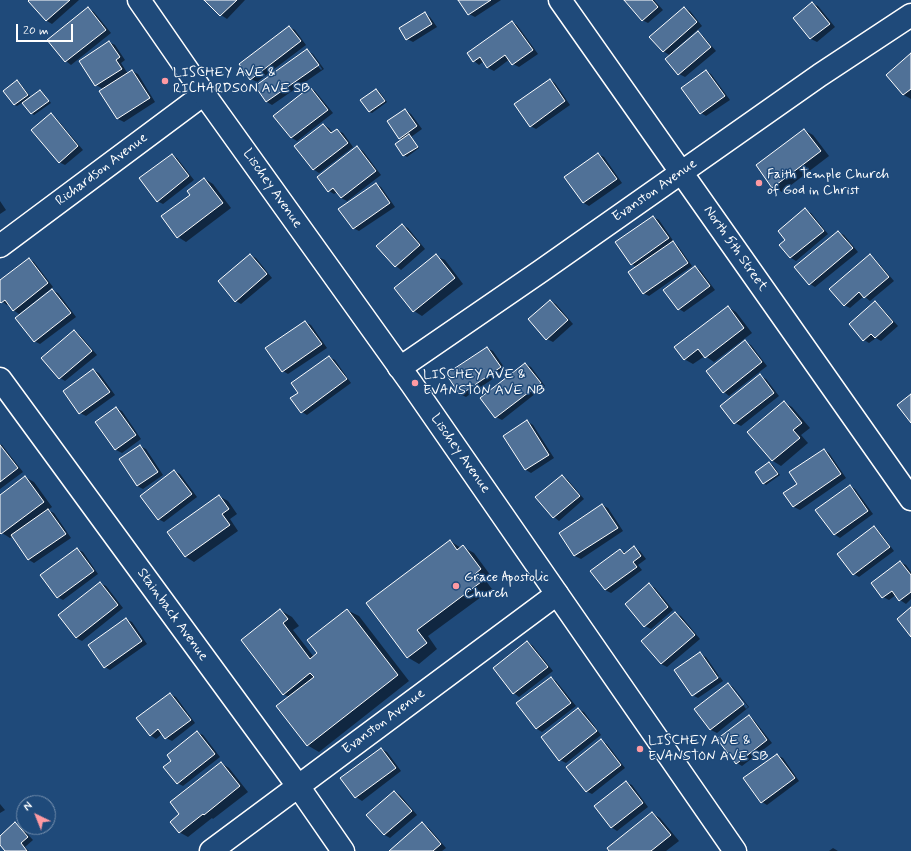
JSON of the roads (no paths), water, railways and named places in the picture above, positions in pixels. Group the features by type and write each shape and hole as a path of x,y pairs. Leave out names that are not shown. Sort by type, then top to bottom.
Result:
{"street":[{"name":"Lischey Avenue","path":"140,0 204,94 411,383 735,851"},
{"name":"North 5th Street","path":"560,0 911,499"},
{"name":"Evanston Avenue","path":"399,367 407,363 681,173 820,74 911,15"},
{"name":"Richardson Avenue","path":"0,246 204,94"},
{"name":"Stainback Avenue","path":"0,379 298,786 343,851"},
{"name":"Evanston Avenue","path":"210,851 557,594"}],"place":[{"name":"LISCHEY AVE & RICHARDSON AVE SB","path":"165,81"},
{"name":"Faith Temple Church of God in Christ","path":"759,183"},
{"name":"LISCHEY AVE & EVANSTON AVE NB","path":"415,383"},
{"name":"Grace Apostolic Church","path":"456,586"},
{"name":"LISCHEY AVE & EVANSTON AVE SB","path":"640,749"}]}
